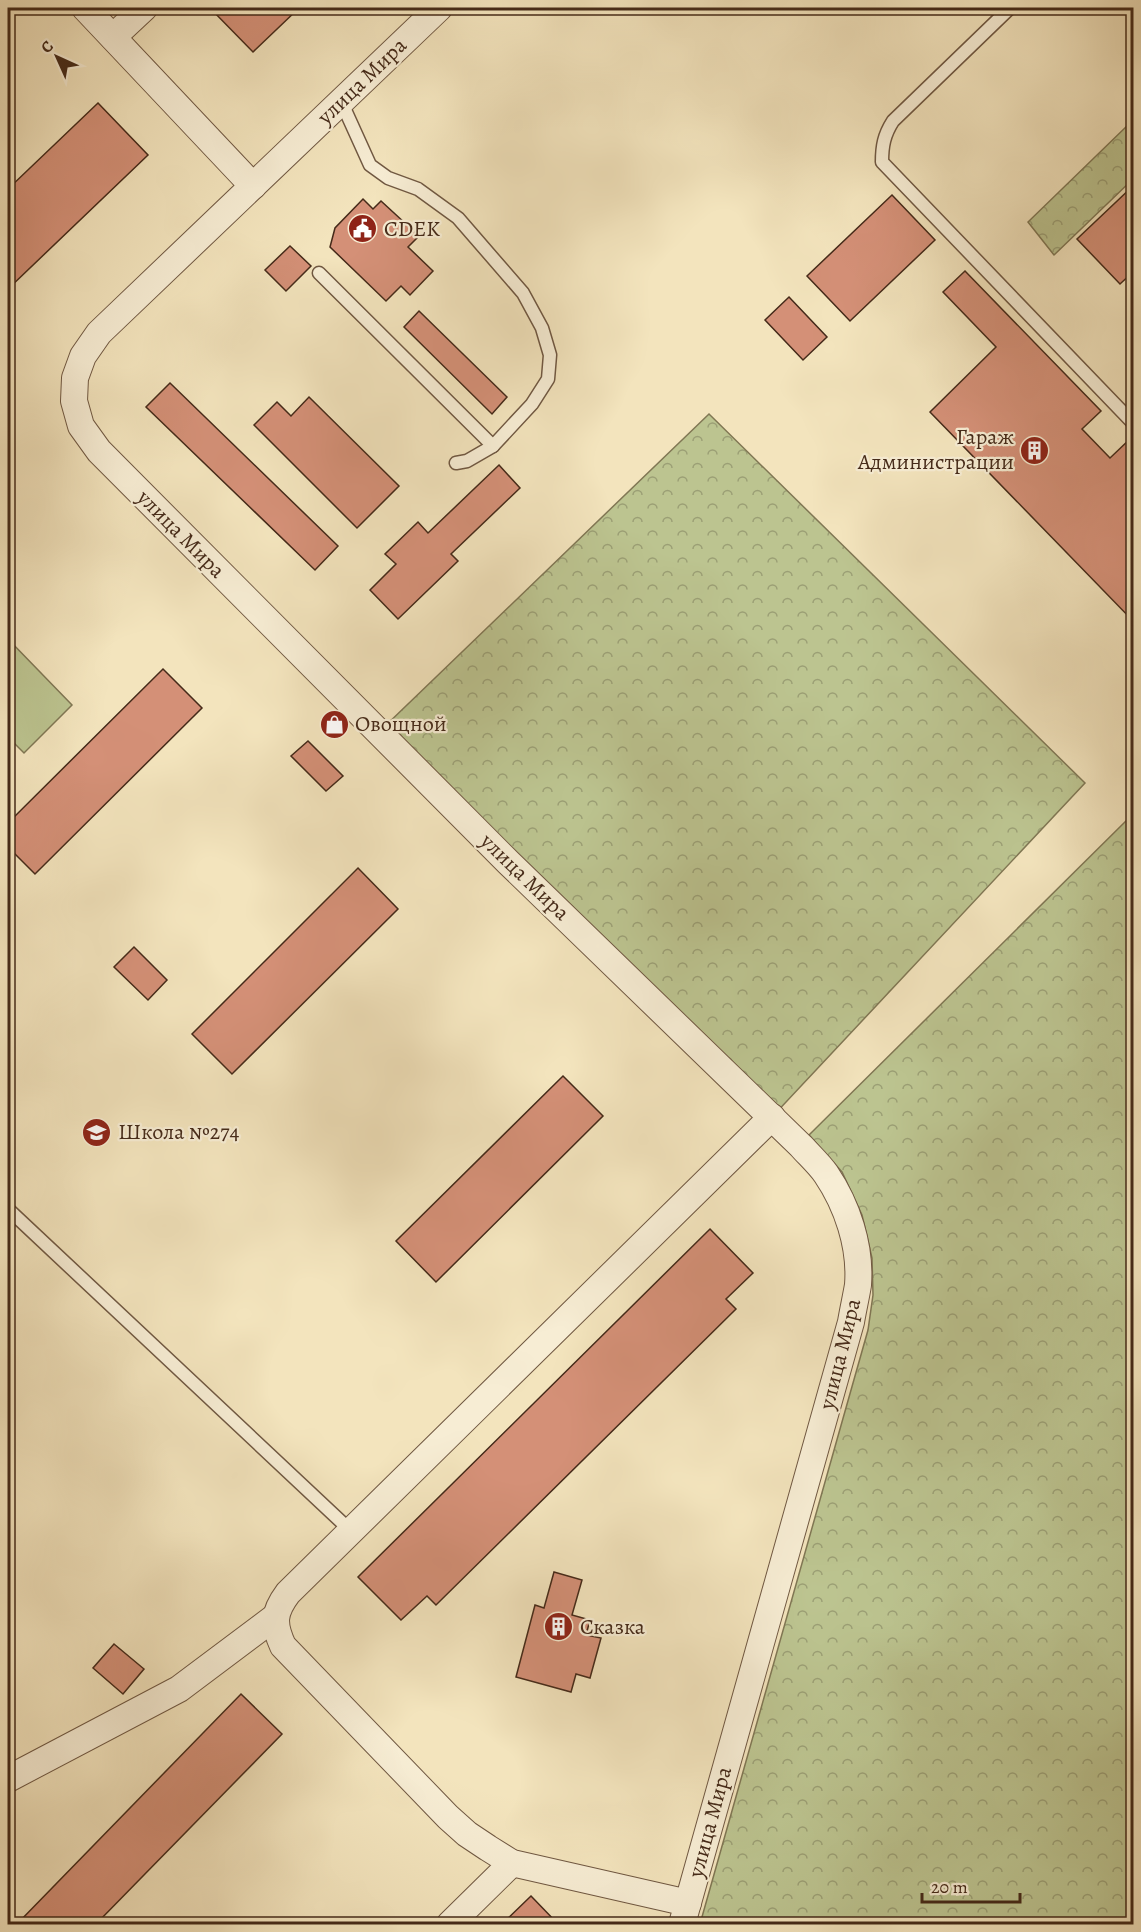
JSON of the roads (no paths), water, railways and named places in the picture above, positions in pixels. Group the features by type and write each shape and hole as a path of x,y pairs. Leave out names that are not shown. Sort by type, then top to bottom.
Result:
{"street":[{"path":"85,8 254,186"},
{"path":"113,37 144,8"},
{"name":"улица Мира","path":"439,8 99,333 83,356 75,378 74,401 81,426 99,452 518,872 772,1117 825,1172 840,1197 851,1225 857,1254 858,1283 851,1322 685,1914"},
{"path":"685,1914 512,1863 467,1834 283,1646 277,1632 275,1617 279,1604 288,1593 772,1117"},
{"path":"8,1779 179,1689 275,1617"},
{"path":"450,1924 512,1863"}],"lane":[{"path":"1010,8 893,121 885,134 882,162 1134,424"},
{"path":"341,101 370,165 388,178 418,189 458,218 523,293 542,328 550,355 548,380 532,404 493,446 467,461 456,463"},
{"path":"320,273 493,446"},
{"path":"8,1209 351,1531"}],"place":[{"name":"CDEK","path":"363,229"},
{"name":"Гараж Администрации","path":"1035,450"},
{"name":"Овощной","path":"334,724"},
{"name":"Школа №274","path":"97,1132"},
{"name":"Сказка","path":"559,1627"}]}
